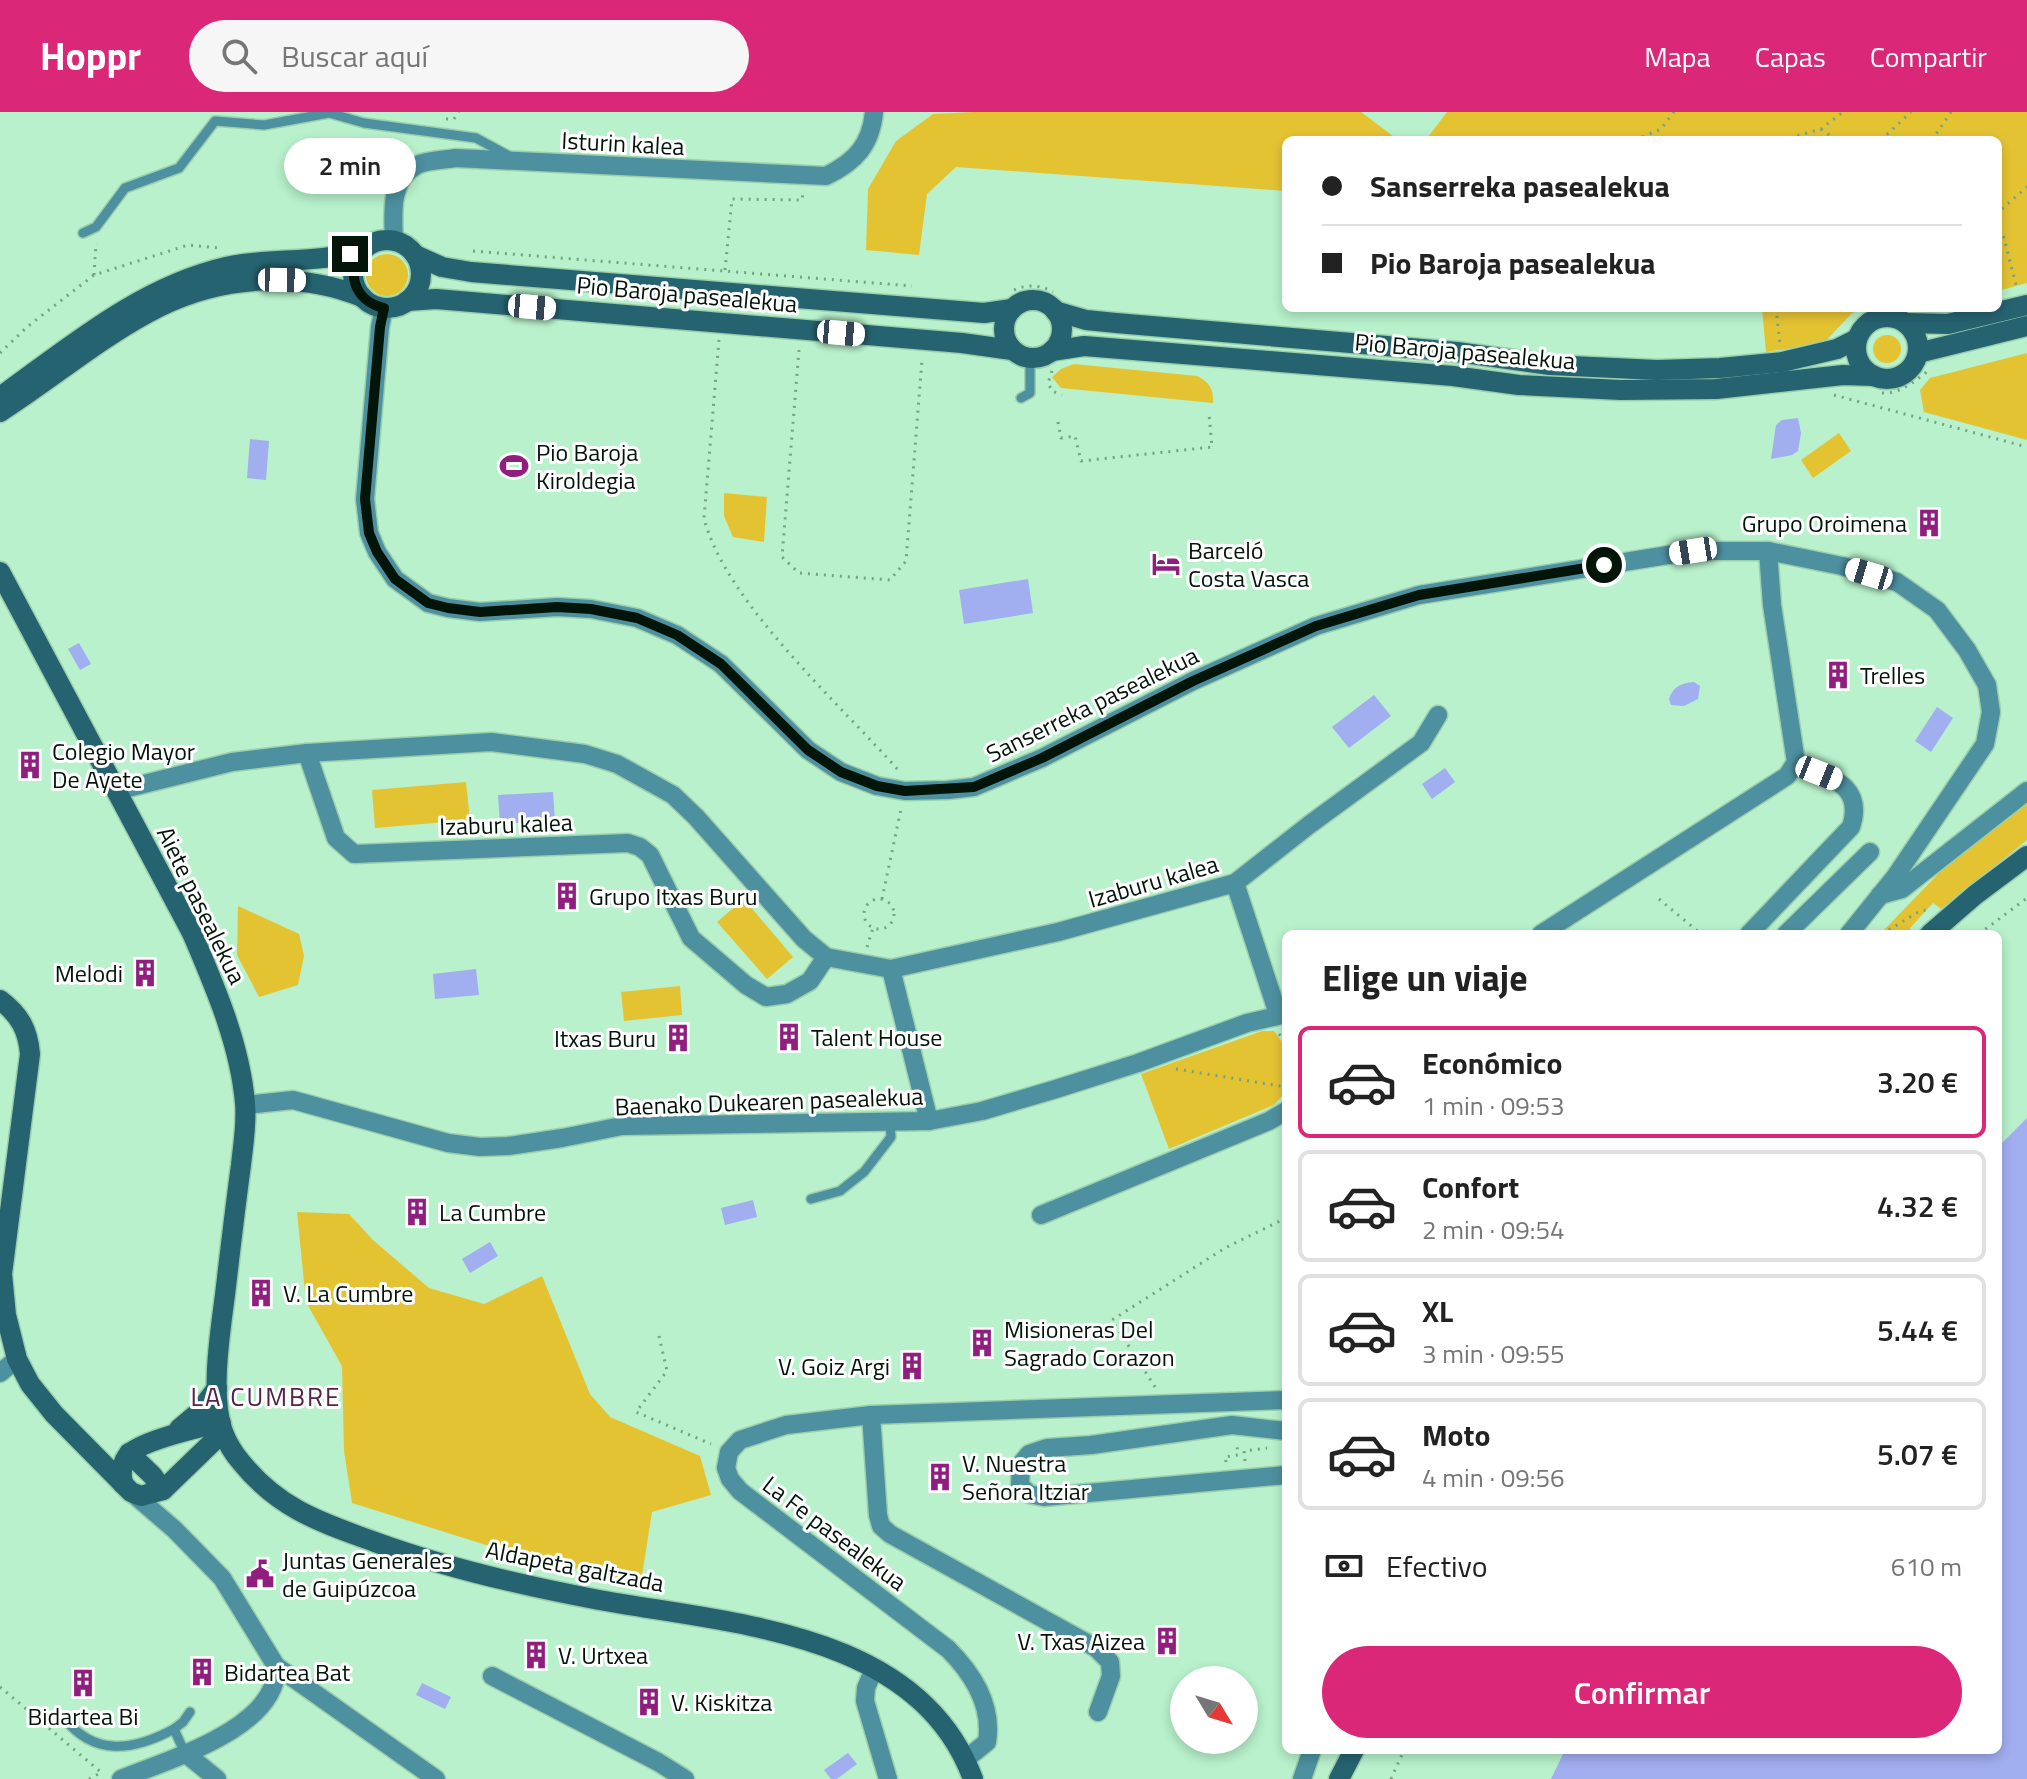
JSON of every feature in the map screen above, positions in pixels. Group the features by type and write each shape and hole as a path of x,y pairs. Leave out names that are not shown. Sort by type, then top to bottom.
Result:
{"main road":[{"path":"0,397 134,304 179,281 252,262 320,260 383,240 394,241"},
{"name":"Pio Baroja pasealekua","path":"394,241 442,267 471,272 984,313 1010,301"},
{"path":"362,297 353,272 358,255 365,248"},
{"path":"407,301 420,280 415,255"},
{"path":"0,412 121,329 183,297 230,285 282,280 324,284 384,308"},
{"name":"Pio Baroja pasealekua","path":"384,308 407,301 436,299 947,341 1021,354"},
{"path":"1034,300 1049,305 1058,304 1062,331 1055,358 1021,354 1007,343 1004,322 1010,301 1018,304 1034,300"},
{"name":"Pio Baroja pasealekua","path":"1058,304 1086,320 1457,352 1550,365 1657,370 1782,362 1837,349 1857,339"},
{"path":"2002,311 2027,305"},
{"path":"1907,323 1917,336 1918,353 1911,368 1898,377 1873,384 1857,356 1857,339 1866,324 1891,316 1907,323 1948,324 1998,312"},
{"path":"1918,353 2027,326"},
{"name":"Pio Baroja pasealekua","path":"1055,358 1084,346 1453,376 1519,385 1621,390 1716,389 1843,375 1873,384"},
{"name":"Aiete pasealekua","path":"0,572 192,933 218,994 234,1048 246,1105 219,1343 217,1388 222,1428"},
{"path":"1935,930 2027,856"},
{"path":"0,1000 14,1010 21,1020 28,1036 30,1054 2,1274 6,1315 17,1359 40,1398 127,1488 141,1496 163,1490 222,1428"},
{"path":"169,1436 198,1413 217,1388"},
{"path":"79,1438 108,1450 129,1453 195,1427 222,1428"},
{"name":"Aldapeta galtzada","path":"222,1428 239,1460 292,1509 409,1554 512,1583 738,1623 850,1655 915,1696 945,1729 966,1759 973,1779"},
{"path":"127,1488 123,1464 129,1453"},
{"path":"129,1453 163,1490"},
{"path":"193,1460 215,1457 239,1460"},
{"path":"1339,1779 1352,1754"},
{"path":"1350,1779 1360,1754"}],"street":[{"name":"Isturin kalea","path":"394,241 394,195 404,176 418,164 456,158 826,176 847,166 864,150 873,128 874,112"},
{"name":"Sanserreka pasealekua","path":"384,308 365,499 369,533 395,579 428,603 448,608 480,612 557,607 591,609 637,618 664,629 721,664 808,750 841,772 877,786 905,791 974,787 1042,758 1193,681 1316,626 1419,595 1693,551 1768,551 1842,566 1897,582 1937,610 1967,650 1987,685 1991,712 1985,744 1852,930"},
{"path":"1547,930 1787,776 1796,762 1772,605 1768,551"},
{"name":"Izaburu kalea","path":"307,753 336,838 354,854 628,843 640,847 650,855 691,938 746,985 766,997 787,994 810,981 826,957 891,969 1088,925 1235,883 1421,743 1438,715"},
{"path":"116,791 232,762 307,753 491,742 585,754 617,764 673,795 804,939 826,957"},
{"path":"1753,930 1839,841 1851,827 1856,813 1848,789 1835,779 1796,762"},
{"path":"1880,895 1902,889 2027,791"},
{"path":"1790,930 1870,852"},
{"path":"1235,883 1282,1014"},
{"path":"891,969 929,1121"},
{"name":"Baenako Dukearen pasealekua","path":"246,1105 293,1100 448,1143 480,1147 562,1138 622,1126 929,1121 982,1111 1056,1089 1282,1014"},
{"path":"1041,1215 1282,1113"},
{"path":"0,1373 17,1359"},
{"path":"729,1452 740,1440 786,1425 871,1415 1282,1400"},
{"name":"La Fe pasealekua","path":"871,1415 881,1526 890,1534 1096,1648 1110,1662 1111,1676 1098,1712"},
{"path":"1282,1431 1232,1425 1047,1448 1029,1454 1021,1464 1020,1485 1029,1494 1044,1497 1243,1472 1282,1475"},
{"name":"La Fe pasealekua","path":"729,1452 726,1468 740,1491 948,1649 967,1668 980,1691 990,1727 987,1742 966,1759"},
{"path":"127,1488 174,1529 222,1578 276,1666 436,1779"},
{"path":"163,1490 174,1529"},
{"path":"121,1779 199,1749 250,1717 271,1694 277,1681 276,1666"},
{"path":"874,1669 866,1688 865,1701 888,1779"},
{"path":"492,1676 685,1779"},
{"path":"185,1753 217,1779"},
{"path":"1302,1779 1311,1754"}],"lane":[{"path":"83,233 96,227 125,188 179,168 215,121 264,125 329,113 364,123 476,138 522,162"},
{"path":"1021,354 1030,393 1021,398"},
{"path":"811,1199 840,1191 864,1172 891,1137 890,1123"},
{"path":"63,1717 74,1731 92,1743 121,1747 151,1741 174,1729 190,1712"},
{"path":"174,1729 185,1753"}],"path":[{"path":"1644,136 1661,129 1674,112"},
{"path":"1796,136 1821,129 1843,112"},
{"path":"1885,136 1911,112"},
{"path":"1935,136 1951,112"},
{"path":"1821,129 1831,136"},
{"path":"725,270 732,199 802,200 805,177"},
{"path":"2002,210 2027,187"},
{"path":"94,275 96,227"},
{"path":"2002,233 2016,286"},
{"path":"473,251 921,287"},
{"path":"1010,301 1022,287 1036,286 1048,289 1058,304"},
{"path":"1776,312 1781,353"},
{"path":"719,340 704,518 710,540 725,569 767,625 900,771 905,791 882,899"},
{"path":"799,346 782,557 799,573 890,580 906,561 923,357"},
{"path":"1055,358 1048,383 1052,391 1062,395"},
{"path":"1873,384 1889,394 1906,387 1936,366"},
{"path":"1835,396 2027,447"},
{"path":"1058,422 1061,438 1075,436 1081,461 1212,447 1209,414"},
{"path":"1984,930 2027,898"},
{"path":"882,899 892,906 893,918 886,927 877,929 866,922 865,910 872,901 882,899"},
{"path":"1659,899 1696,930"},
{"path":"1889,930 1920,911"},
{"path":"1171,1068 1282,1086"},
{"path":"1157,1389 1112,1320 1225,1248 1282,1220"},
{"path":"659,1336 667,1371 636,1412 729,1452"},
{"path":"1222,1427 1224,1445 1236,1443 1238,1455 1225,1457 1227,1470 1240,1469 1243,1472 1244,1451 1275,1447"},
{"path":"0,1687 102,1773"},
{"path":"1391,1779 1402,1754"}],"shaded area":[{"path":"1361,112 1393,136 1282,136 1282,191 956,167 927,194 919,255 866,250 868,189 896,141 933,114"},
{"path":"1447,112 2027,112 2027,283 2002,290 2002,136 1429,136"},
{"path":"387,254 402,260 408,275 402,290 387,296 372,290 366,275 372,260"},
{"path":"1762,312 1854,312 1824,343 1766,352"},
{"path":"1887,335 1897,339 1901,349 1897,359 1887,363 1877,359 1873,349 1877,339"},
{"path":"2027,353 2027,440 1924,412 1920,390 1930,378"},
{"path":"1074,364 1197,376 1210,386 1213,403 1061,388 1052,377"},
{"path":"1839,433 1851,451 1813,478 1801,460"},
{"path":"724,493 767,497 764,542 733,537 724,516"},
{"path":"466,782 470,820 375,828 372,790"},
{"path":"2027,802 2027,840 1941,909 1933,903 1911,930 1884,930 1943,869"},
{"path":"744,899 793,957 767,979 717,922"},
{"path":"238,906 299,934 304,956 298,985 259,997 237,955"},
{"path":"680,986 682,1015 624,1021 621,992"},
{"path":"1262,1031 1274,1031 1282,1042 1282,1096 1274,1105 1169,1149 1141,1074"},
{"path":"297,1212 349,1214 373,1240 429,1288 484,1304 542,1276 590,1394 610,1417 700,1456 711,1495 652,1512 641,1582 531,1559 352,1503 344,1451 342,1366 306,1302"}],"water":[{"path":"1798,418 1801,433 1798,451 1771,459 1776,425 1782,420"},
{"path":"250,439 269,441 266,480 247,478"},
{"path":"1028,579 1033,613 964,624 959,590"},
{"path":"79,643 91,664 80,670 68,649"},
{"path":"1694,682 1700,686 1698,699 1684,706 1671,705 1669,699 1676,688"},
{"path":"1374,695 1391,716 1349,748 1332,727"},
{"path":"1937,707 1953,718 1931,752 1915,741"},
{"path":"1445,768 1455,782 1432,799 1422,784"},
{"path":"553,792 555,821 500,824 498,795"},
{"path":"476,969 479,995 435,999 433,974"},
{"path":"2027,1118 2027,1779 1551,1779 1563,1754 2002,1754 2002,1143"},
{"path":"753,1200 757,1217 725,1225 721,1208"},
{"path":"490,1242 498,1256 470,1273 462,1259"},
{"path":"422,1683 451,1697 445,1709 416,1695"},
{"path":"848,1753 857,1764 837,1779 831,1779 824,1770"}],"place":[{"name":"Pio Baroja Kiroldegia","path":"514,466"},
{"name":"Grupo Oroimena","path":"1929,523"},
{"name":"Barceló Costa Vasca","path":"1166,564"},
{"name":"Trelles","path":"1838,675"},
{"name":"Colegio Mayor De Ayete","path":"30,765"},
{"name":"Grupo Itxas Buru","path":"567,896"},
{"name":"Melodi","path":"145,973"},
{"name":"Talent House","path":"789,1037"},
{"name":"Itxas Buru","path":"678,1038"},
{"name":"La Cumbre","path":"417,1212"},
{"name":"V. La Cumbre","path":"261,1293"},
{"name":"Misioneras Del Sagrado Corazon","path":"982,1343"},
{"name":"V. Goiz Argi","path":"912,1366"},
{"name":"V. Nuestra Señora Itziar","path":"940,1477"},
{"name":"Juntas Generales de Guipúzcoa","path":"260,1574"},
{"name":"V. Txas Aizea","path":"1167,1641"},
{"name":"V. Urtxea","path":"536,1655"},
{"name":"Bidartea Bat","path":"202,1672"},
{"name":"Bidartea Bi","path":"83,1683"},
{"name":"V. Kiskitza","path":"649,1702"}],"district":[{"name":"LA CUMBRE","path":"266,1396"}],"route":[{"path":"350,254 365,248 355,263 354,281 362,297 384,308 365,499 369,533 395,579 428,603 448,608 480,612 557,607 591,609 637,618 677,635 721,664 808,750 841,772 877,786 905,791 974,787 1042,758 1193,681 1316,626 1419,595 1604,565"}]}
